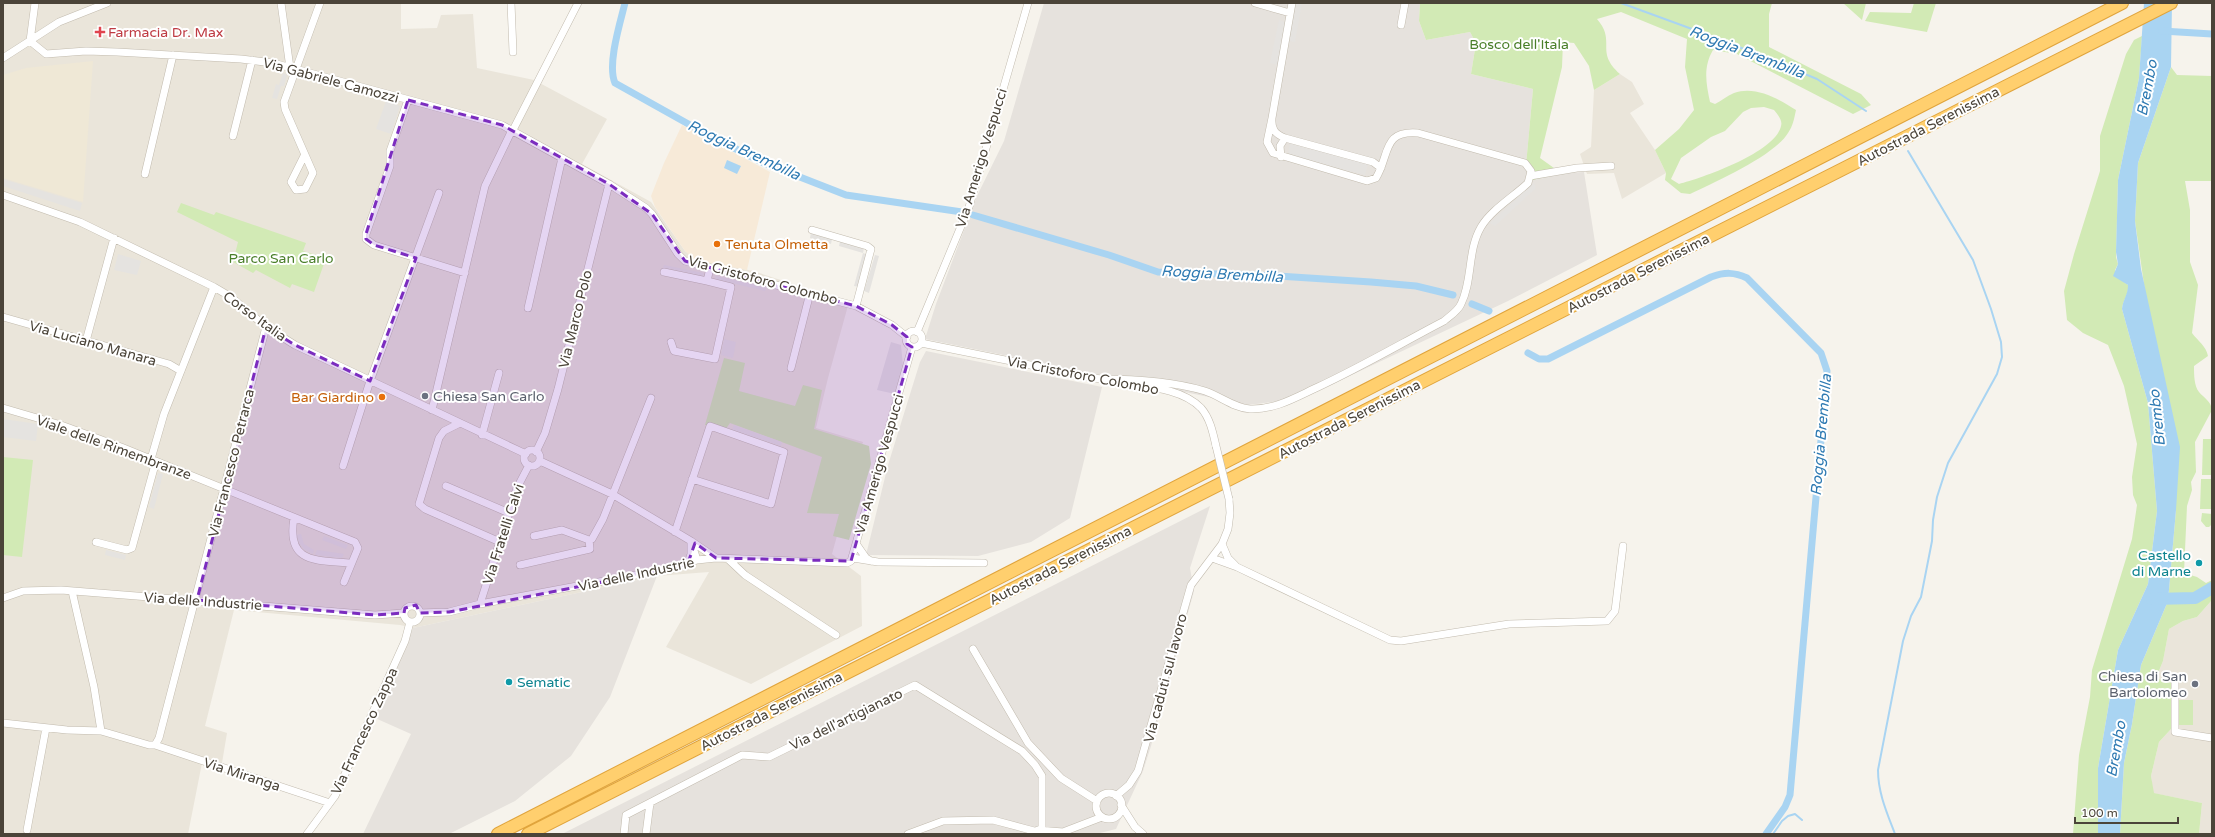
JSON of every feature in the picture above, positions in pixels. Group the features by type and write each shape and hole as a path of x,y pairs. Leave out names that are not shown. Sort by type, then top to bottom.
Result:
{"highway":[{"name":"Autostrada Serenissima","path":"498,834 2122,3"},
{"name":"Autostrada Serenissima","path":"528,834 2171,3"}],"street":[{"path":"30,41 35,3"},
{"path":"3,58 59,22 107,3"},
{"path":"281,3 293,68"},
{"path":"304,156 284,106 293,68 320,3"},
{"path":"511,3 512,52"},
{"path":"432,410 485,186 512,130 578,3"},
{"name":"Via Amerigo Vespucci","path":"917,332 969,207 1028,3"},
{"path":"1255,3 1290,13"},
{"path":"1101,379 1161,382 1217,395 1249,409 1268,408 1282,404 1346,374 1444,321 1461,304 1467,286 1471,254 1481,226 1528,183 1531,172 1525,163 1418,133 1405,132 1396,136 1390,142 1376,178 1367,181 1281,157 1273,153 1269,148 1268,142 1292,3"},
{"path":"1401,25 1405,3"},
{"name":"Via Gabriele Camozzi","path":"30,41 37,49 46,54 86,51 252,60 293,68 502,125 512,130"},
{"path":"145,174 173,55"},
{"path":"233,136 252,60"},
{"path":"408,100 390,151 390,166 366,234 366,239 374,245 465,273"},
{"path":"1272,118 1273,130 1278,135 1373,162 1381,168"},
{"name":"Via Cristoforo Colombo","path":"512,130 609,184 652,214 678,254 686,261 856,306 892,325 907,337"},
{"path":"1281,157 1280,146 1285,138"},
{"path":"528,308 562,158"},
{"path":"1530,176 1569,169 1611,166"},
{"name":"Via Marco Polo","path":"536,452 545,433 558,389 609,184"},
{"path":"343,466 370,381 439,193"},
{"name":"Corso Italia","path":"3,195 80,222 214,287 231,297 266,326 295,345 432,410 458,424 526,454"},
{"path":"812,230 866,246 871,249 856,306"},
{"path":"86,341 114,238"},
{"path":"707,280 710,268"},
{"path":"664,272 707,280 731,287 715,359 674,351 671,342"},
{"path":"96,542 127,550 132,548 164,414 214,287"},
{"path":"791,368 810,293"},
{"name":"Via Luciano Manara","path":"3,318 169,364 181,371"},
{"name":"Via Francesco Petrarca","path":"197,600 266,326"},
{"path":"913,332 917,332 921,335 921,343 919,346 912,347 907,342 907,337 913,332"},
{"name":"Via Cristoforo Colombo","path":"921,343 1168,391 1186,398 1201,408 1211,425 1229,498"},
{"name":"Via Amerigo Vespucci","path":"853,558 912,347"},
{"path":"482,435 498,373"},
{"path":"520,565 590,549 590,540 603,519 651,398"},
{"name":"Viale delle Rimembranze","path":"3,408 61,425 154,460 355,542 358,548 351,563"},
{"path":"458,424 444,431 439,438 419,504 425,510 500,542"},
{"path":"675,532 692,480 710,426 784,452 771,504 692,480"},
{"path":"530,451 536,452 540,455 540,461 535,466 529,465 525,461 526,454 530,451"},
{"path":"540,461 612,494 716,558"},
{"name":"Via Fratelli Calvi","path":"480,604 517,488 529,465"},
{"path":"446,486 509,513"},
{"name":"Via caduti sul lavoro","path":"1116,796 1129,785 1138,771 1191,585 1222,544 1230,518 1229,498"},
{"path":"294,518 291,535 294,547 302,554 313,560 351,563 344,582"},
{"path":"534,536 562,530 590,540"},
{"path":"690,541 697,560"},
{"path":"688,563 691,554 690,541"},
{"path":"1222,544 1228,558 1237,567"},
{"path":"857,545 866,558 871,561"},
{"path":"1212,558 1237,567 1382,636 1394,641 1401,641 1509,624 1607,621 1615,611 1623,546"},
{"name":"Via delle Industrie","path":"3,598 23,591 72,591 375,615 404,613 405,609 412,606 416,607 420,613 449,612 480,604 674,568 697,560 716,558 847,563 853,558"},
{"path":"853,558 871,561 984,563"},
{"path":"728,559 745,575 836,634"},
{"path":"72,591 94,687 101,731"},
{"path":"152,745 159,738 197,600"},
{"path":"404,613 406,620 410,622 417,620 420,613"},
{"name":"Via Francesco Zappa","path":"307,834 335,796 405,641 410,622"},
{"path":"973,649 1028,743 1061,778 1097,801"},
{"path":"2175,678 2175,732 2212,738"},
{"name":"Via dell'artigianato","path":"624,834 626,815 650,802 742,755 769,757 915,685 1022,751 1035,765 1042,776 1042,830"},
{"name":"Via Miranga","path":"3,723 46,728 101,731 152,745 330,803"},
{"path":"27,830 46,728"},
{"path":"1121,805 1117,816 1110,819 1102,817 1097,812 1097,801 1103,795 1116,796 1135,828 1143,834"},
{"path":"646,834 650,802"},
{"path":"908,834 943,821 993,820 1033,832 1042,830 1063,832 1102,817"}],"highlighted area":[{"path":"408,100 502,125 609,184 652,214 685,261 856,306 892,325 907,337 907,344 912,347 851,561 716,558 695,543 688,563 674,568 449,612 420,613 416,605 405,608 404,613 375,615 197,600 266,327 295,345 370,381 416,258 374,245 366,239 366,234"}],"shaded area":[{"path":"3,3 401,3 401,29 437,28 441,15 473,14 477,68 534,80 607,119 582,164 651,202 685,251 695,259 753,271 849,302 816,428 863,442 832,554 861,576 862,626 751,684 666,647 709,572 657,576 413,628 400,625 234,610 205,726 227,733 221,769 202,763 188,834 3,834"},
{"path":"1044,3 1420,3 1419,21 1426,40 1470,32 1476,43 1471,74 1533,89 1526,165 1561,173 1584,172 1597,255 1508,301 1303,398 1248,405 925,339 936,304 977,196 1004,141"},
{"path":"1296,3 1302,3 1295,42 1289,41"},
{"path":"1279,20 1285,22 1278,65 1270,63"},
{"path":"93,61 83,202 3,178 3,75 26,68"},
{"path":"283,73 287,75 284,86 281,86 277,99 272,98 276,84 279,85"},
{"path":"1620,74 1632,82 1644,104 1630,113 1655,150 1666,173 1622,199 1614,173 1587,174 1580,154 1591,147 1594,90"},
{"path":"386,101 400,106 391,134 376,129"},
{"path":"682,125 770,172 747,270 695,260 685,251 655,207 651,196 664,163"},
{"path":"1290,141 1368,164 1365,175 1288,155"},
{"path":"3,179 82,203 80,211 3,186"},
{"path":"1534,183 1536,188 1495,226 1490,223"},
{"path":"811,233 832,239 831,244 810,238"},
{"path":"840,241 864,248 863,253 839,246"},
{"path":"863,253 868,255 859,287 854,286"},
{"path":"118,254 141,261 137,275 114,270"},
{"path":"875,255 879,256 869,293 864,291"},
{"path":"664,265 704,273 703,276 663,268"},
{"path":"716,276 766,287 765,291 715,279"},
{"path":"724,339 736,342 733,358 721,355"},
{"path":"891,342 901,345 903,366 895,394 877,390"},
{"path":"926,351 1102,387 1070,518 1031,542 978,556 866,555 888,465 920,362"},
{"path":"3,419 38,424 36,441 3,437"},
{"path":"734,425 782,442 781,446 732,430"},
{"path":"158,473 163,474 154,509 149,507"},
{"path":"1210,506 1190,568 1194,591 1151,746 1143,771 1116,829 1096,834 562,834"},
{"path":"301,534 304,544 314,550 313,554 305,550 299,543 296,535"},
{"path":"324,536 348,545 346,549 322,540"},
{"path":"106,550 126,555 125,560 105,555"},
{"path":"317,550 344,554 342,558 315,555"},
{"path":"657,576 610,697 571,756 515,801 449,834 363,834 411,734 375,718 413,628"},
{"path":"2212,600 2212,834 2199,834 2202,803 2153,793 2151,776 2159,742 2171,729 2156,678 2163,661 2169,629 2183,621 2197,617"}],"green space":[{"name":"Bosco dell'Itala","path":"1420,3 1772,3 1769,14 1769,47 1861,94 1871,105 1853,114 1737,54 1713,50 1708,63 1706,75 1710,102 1715,104 1731,94 1742,91 1758,92 1766,94 1796,110 1795,116 1790,130 1781,142 1770,151 1743,168 1690,194 1681,193 1665,180 1666,173 1655,150 1679,129 1694,110 1685,67 1687,39 1621,12 1597,19 1603,27 1605,34 1608,59 1612,66 1620,74 1594,90 1589,66 1574,43 1563,42 1562,67 1540,158 1561,173 1533,180 1526,165 1533,89 1471,74 1476,43 1470,32 1426,40 1419,21","holes":["1764,107 1774,110 1780,119 1781,126 1776,136 1753,154 1721,170 1690,181 1679,184 1671,179 1681,158 1711,137 1725,131 1743,112 1751,108"]},
{"path":"1843,3 1866,3 1862,20"},
{"path":"1914,3 1936,3 1927,32 1865,21 1870,12 1911,13"},
{"path":"2142,36 2139,78 2118,180 2116,257 2118,264 2115,270 2120,279 2128,285 2128,292 2122,309 2148,403 2157,511 2148,584 2118,650 2098,768 2098,834 2073,834 2079,755 2090,697 2092,670 2132,539 2137,505 2133,495 2132,477 2137,444 2124,386 2108,345 2083,333 2067,320 2064,291 2100,171 2100,136 2126,54 2134,40"},
{"path":"2171,67 2177,75 2212,76 2212,181 2185,181 2190,210 2190,262 2198,285 2192,333 2204,346 2208,356 2194,366 2195,380 2197,389 2209,402 2212,410 2195,442 2196,472 2191,482 2192,490 2187,506 2184,573 2197,577 2206,583 2212,580 2212,600 2197,617 2183,621 2169,629 2163,661 2156,678 2171,683 2171,729 2159,742 2151,776 2154,793 2202,803 2199,834 2120,834 2124,763 2132,724 2141,665 2168,601 2176,510 2135,221 2138,163"},
{"name":"Parco San Carlo","path":"181,203 214,215 216,212 306,243 303,251 326,258 314,292 292,284 290,288 256,270 253,273 233,262 238,242 177,212"},
{"path":"724,358 745,363 739,391 795,406 803,385 822,390 814,429 869,446 871,464 849,540 833,536 839,514 807,513 822,457 730,423 725,430 705,425"},
{"path":"2203,439 2212,439 2212,475 2202,475"},
{"path":"3,457 33,460 22,557 3,555"},
{"path":"2201,479 2212,479 2212,509 2200,509"},
{"path":"2202,513 2212,514 2212,524 2209,527 2206,527 2201,521"},
{"path":"2178,700 2193,700 2193,725 2178,725"}],"water":[{"name":"Brembo","path":"2144,3 2172,3 2171,67 2138,163 2135,221 2141,269 2180,447 2168,601 2141,665 2132,724 2124,763 2120,834 2098,834 2098,768 2118,650 2148,584 2157,511 2148,403 2122,309 2128,285 2113,276 2118,264 2116,252 2118,180 2139,78"},
{"path":"727,160 741,166 737,174 724,168"}],"waterway":[{"name":"Roggia Brembilla","path":"625,3 613,55 612,66 615,83 708,135 764,163 846,195 962,212"},
{"name":"Roggia Brembilla","path":"1621,3 1722,40 1817,79 1866,111"},
{"path":"2162,31 2212,34"},
{"name":"Roggia Brembilla","path":"1895,834 1881,795 1878,770 1903,641 1911,616 1921,597 1932,541 1933,520 1937,497 1948,463 1997,374 2002,357 2001,342 1991,309 1973,260 1908,151"},
{"name":"Roggia Brembilla","path":"973,215 1109,255 1158,272 1278,276 1371,282 1416,286 1453,295"},
{"name":"Roggia Brembilla","path":"1528,353 1539,359 1548,359 1711,277 1729,273 1747,278 1821,353 1827,371 1790,795 1785,807 1766,834"},
{"name":"Roggia Brembilla","path":"1472,304 1489,311"},
{"path":"2152,599 2195,598 2212,588"},
{"path":"1773,834 1782,821 1788,816 1795,814 1802,820"}],"place":[{"name":"Farmacia Dr. Max","path":"100,32"},
{"name":"Tenuta Olmetta","path":"717,244"},
{"name":"Chiesa San Carlo","path":"425,396"},
{"name":"Bar Giardino","path":"382,397"},
{"name":"Castello di Marne","path":"2199,563"},
{"name":"Sematic","path":"509,682"},
{"name":"Chiesa di San Bartolomeo","path":"2195,684"}]}
